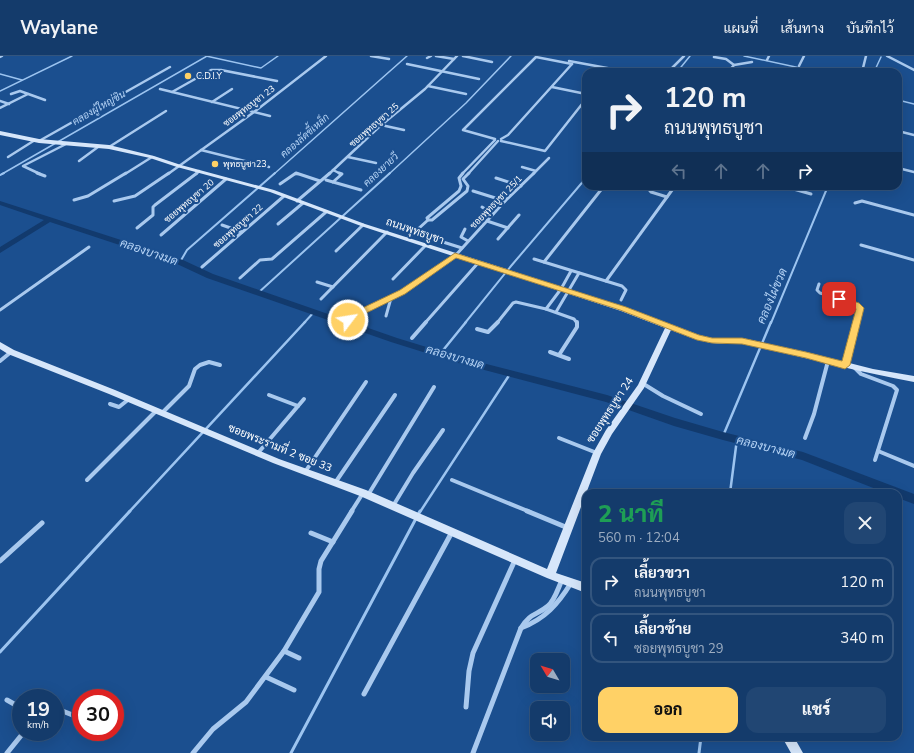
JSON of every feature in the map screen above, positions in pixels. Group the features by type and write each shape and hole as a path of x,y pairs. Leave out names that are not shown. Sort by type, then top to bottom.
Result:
{"main road":[{"name":"ถนนพุทธบูชา","path":"0,133 52,143 109,147 152,157 199,172 272,191 342,218 455,256 623,308 705,339 719,341 742,341 854,367 914,379"},
{"name":"ซอยพุทธบูชา 24","path":"584,489 597,453 609,432 642,385 669,326"},
{"name":"ซอยพระรามที่ 2 ซอย 33","path":"0,345 11,352 130,399 258,453 365,494 550,575 582,587"},
{"name":"ซอยพุทธบูชา 24","path":"550,575 582,493"},
{"path":"790,741 797,753"}],"street":[{"name":"ซอยพุทธบูชา 23","path":"114,201 135,196 179,166 254,112 326,56"},
{"path":"371,56 390,59"},
{"path":"427,58 431,56"},
{"path":"436,56 454,59"},
{"name":"ซอยพุทธบูชา 25","path":"297,201 348,157 381,125 428,86 457,56"},
{"path":"463,56 492,62"},
{"path":"545,56 609,68"},
{"path":"568,60 570,56"},
{"path":"672,68 684,56"},
{"path":"767,60 769,56"},
{"path":"799,66 804,56"},
{"path":"863,68 866,56"},
{"path":"887,56 914,70"},
{"path":"406,239 459,191 461,186 460,176 498,140 508,135 572,64 536,57 463,130 498,140 545,151 582,104"},
{"path":"714,57 726,59 734,65"},
{"path":"731,68 734,65 752,62"},
{"path":"407,64 479,79"},
{"path":"8,157 170,66"},
{"path":"172,92 211,70 221,70 277,81"},
{"path":"428,86 466,94"},
{"path":"552,86 582,93"},
{"path":"160,89 270,116"},
{"path":"212,102 232,89"},
{"path":"11,94 19,91 45,100"},
{"path":"0,108 28,94"},
{"path":"0,101 9,104"},
{"path":"109,147 166,111"},
{"path":"381,125 404,130"},
{"path":"902,132 914,135"},
{"path":"428,220 432,220 467,191 468,186 463,180 498,140"},
{"path":"45,176 24,166 63,143"},
{"path":"79,160 98,147"},
{"path":"201,150 268,167"},
{"path":"74,200 88,196 152,157"},
{"path":"348,157 376,163"},
{"name":"ซอยพุทธบูชา 25/1","path":"348,320 355,315 391,298 455,256 548,158"},
{"path":"522,167 536,171"},
{"path":"902,169 914,172"},
{"path":"333,170 342,174 333,182"},
{"path":"138,228 153,215 153,207 155,205 199,172"},
{"path":"280,184 296,173 320,181"},
{"path":"496,178 521,186"},
{"name":"ซอยพุทธบูชา 20","path":"161,235 226,179"},
{"path":"326,180 360,190"},
{"path":"184,183 190,185"},
{"path":"544,262 601,190"},
{"path":"649,190 651,192 667,197"},
{"path":"606,282 672,190"},
{"path":"797,190 811,194"},
{"path":"473,191 506,201"},
{"name":"ซอยพุทธบูชา 22","path":"202,267 284,196"},
{"path":"855,203 862,201 914,215"},
{"path":"278,224 303,203"},
{"path":"482,207 494,214"},
{"path":"240,278 260,260 272,259 326,212"},
{"path":"498,239 519,215"},
{"path":"487,221 508,228"},
{"path":"222,225 242,232"},
{"path":"336,251 363,225"},
{"path":"465,229 462,237 468,242"},
{"path":"321,299 387,232"},
{"path":"443,242 462,248"},
{"path":"861,245 914,260"},
{"path":"393,279 425,246"},
{"path":"0,310 89,247"},
{"path":"534,259 625,288 626,290 621,300"},
{"path":"412,338 478,263"},
{"path":"556,312 571,271"},
{"path":"546,309 579,273"},
{"path":"317,282 333,287"},
{"path":"819,284 817,290 820,293 856,304 860,308 845,365"},
{"path":"386,316 391,298"},
{"path":"477,329 488,332 490,331 513,303 516,302 556,312 574,319 577,324 559,355"},
{"path":"0,360 11,352"},
{"path":"550,352 569,359"},
{"path":"805,438 814,414 828,361"},
{"path":"87,480 159,412 190,386 195,369 200,365 209,362 220,365"},
{"path":"854,367 861,374 893,386 897,390 875,460"},
{"path":"305,472 366,382"},
{"path":"642,385 701,414"},
{"path":"193,753 213,729 246,702 284,651 319,592 319,569 322,560 434,387"},
{"path":"270,395 298,406"},
{"path":"335,483 395,395"},
{"path":"110,404 119,407 130,399"},
{"path":"258,453 304,399"},
{"path":"393,506 413,473 443,430"},
{"path":"559,438 597,453"},
{"path":"878,451 914,466"},
{"path":"452,480 569,528"},
{"path":"0,561 42,522"},
{"path":"364,694 452,532"},
{"path":"311,533 333,542"},
{"path":"466,707 469,671 473,653 515,560"},
{"path":"521,628 533,625 558,605 567,581"},
{"path":"473,753 521,628 527,618 553,600 567,581"},
{"path":"284,651 299,658"},
{"path":"266,676 294,690"},
{"path":"6,700 12,703"},
{"path":"7,753 17,741"}],"waterway":[{"path":"0,91 72,56"},
{"name":"คลองผู้ใหญ่ชิน","path":"2,174 207,56"},
{"path":"207,56 261,68 278,56"},
{"name":"คลองลัดขี้เหล็ก","path":"274,174 407,56"},
{"name":"คลองยายวี","path":"389,174 466,103 511,56"},
{"path":"680,68 690,56"},
{"path":"744,56 800,68"},
{"path":"876,68 881,57"},
{"path":"0,74 22,80"},
{"path":"902,101 914,104"},
{"name":"คลองลัดขี้เหล็ก","path":"180,262 187,250 275,173"},
{"name":"คลองยายวี","path":"258,293 390,173"},
{"path":"465,323 582,183"},
{"name":"คลองไผ่ขวด","path":"771,323 826,190"},
{"name":"คลองบางมด","path":"0,203 50,219"},
{"path":"0,251 50,219"},
{"name":"คลองบางมด","path":"50,219 180,262 210,276 394,340 458,360 607,399 674,422 723,436 803,456 888,489"},
{"path":"304,323 314,312"},
{"path":"129,512 305,322"},
{"path":"440,354 466,322"},
{"name":"คลองไผ่ขวด","path":"723,436 771,322"},
{"path":"420,512 510,374"},
{"path":"731,489 737,439"},
{"name":"คลองบางมด","path":"902,494 914,499"},
{"path":"0,652 130,511"},
{"path":"291,753 420,511"},
{"path":"699,753 700,741"}],"place":[{"name":"C.D.I.Y","path":"188,76"},
{"name":"พุทธบูชา23","path":"215,164"}],"route":[{"path":"348,320 355,315 403,292 455,256 623,308 697,337 719,341 742,341 845,365 860,308 856,304 839,299"}]}
